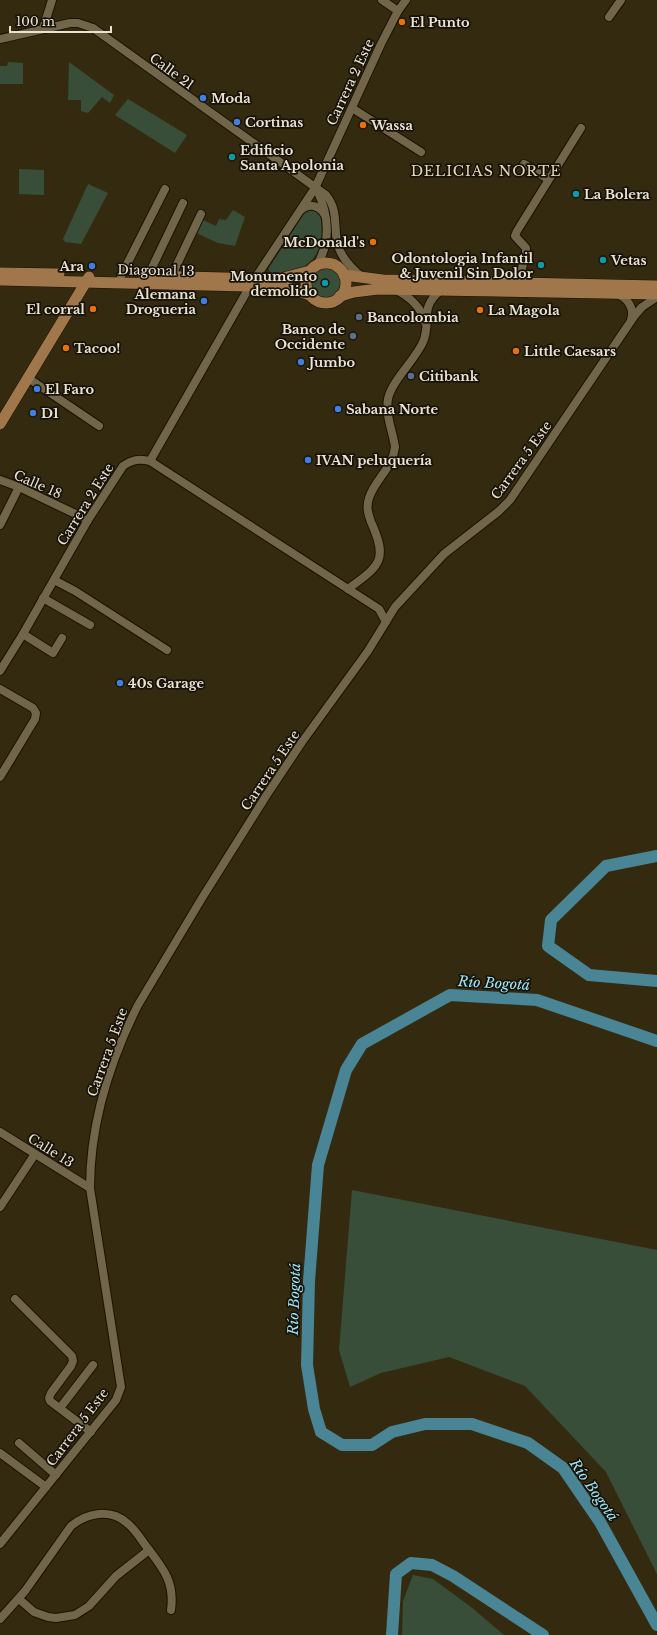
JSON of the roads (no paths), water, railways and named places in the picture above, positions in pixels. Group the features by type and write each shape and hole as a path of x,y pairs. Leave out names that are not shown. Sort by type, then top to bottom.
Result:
{"main road":[{"path":"340,296 345,288 344,275 339,269 332,264 324,263 314,268 306,283 310,295 325,303 333,301 340,296 364,290 392,288 657,294"},
{"name":"Diagonal 13","path":"0,280 89,279 253,282 283,278 314,268"},
{"name":"Diagonal 13","path":"0,273 89,279 121,276 148,276 253,282 287,287 310,295"},
{"path":"344,275 383,280 657,286"},
{"path":"0,424 89,279"}],"street":[{"path":"43,29 52,0"},
{"path":"382,0 398,11"},
{"name":"Carrera 2 Este","path":"0,671 23,634 88,520 123,466 137,459 150,461 253,282 315,188 381,44 398,11 406,0"},
{"path":"609,17 620,0"},
{"name":"Calle 21","path":"0,39 73,23 86,25 93,28 326,195 333,206 337,243 342,256 352,269 364,278"},
{"path":"352,108 421,152"},
{"path":"518,283 526,248 515,236 548,179 581,128"},
{"path":"524,164 548,179"},
{"path":"314,268 326,247 327,237 323,206 315,188"},
{"path":"121,276 165,189"},
{"path":"148,276 183,203"},
{"path":"300,210 304,207 314,206 323,212 325,216"},
{"path":"171,277 202,214"},
{"path":"392,288 412,300 419,308 425,324"},
{"path":"348,589 371,571 379,558 381,547 380,541 368,515 367,509 369,496 390,465 394,453 395,447 388,412 388,399 393,387 422,343 428,306 431,300 441,290"},
{"path":"613,294 621,296 629,304 632,316 630,323"},
{"name":"Carrera 5 Este","path":"0,1544 116,1400 121,1387 90,1188 90,1169 100,1107 121,1043 138,1005 202,898 266,796 302,742 368,651 395,607 448,551 499,511 510,500 630,323 642,307 657,297"},
{"path":"28,378 99,426"},
{"path":"150,461 379,609 386,622"},
{"name":"Calle 18","path":"0,480 19,487 88,520"},
{"path":"0,525 19,487"},
{"path":"54,580 75,591 167,650"},
{"path":"43,598 90,625"},
{"path":"379,609 395,607"},
{"path":"23,634 53,653 62,638"},
{"path":"0,689 33,708 36,713 35,719 0,777"},
{"name":"Calle 13","path":"0,1132 90,1188"},
{"path":"0,1207 35,1154"},
{"path":"15,1299 72,1356 73,1360 71,1366 49,1398 50,1402 90,1432"},
{"path":"60,1408 92,1365"},
{"path":"19,1444 56,1475"},
{"path":"0,1453 46,1487"},
{"path":"0,1620 19,1599 43,1568 71,1526 87,1516 106,1513 118,1517 126,1522 149,1550 170,1584 173,1598 172,1610"},
{"path":"19,1599 34,1612 48,1617 66,1617 75,1615 89,1606 116,1576 149,1550"}],"waterway":[{"name":"Río Bogotá","path":"657,856 606,866 551,920 548,946 589,975 657,981"},
{"name":"Río Bogotá","path":"657,1041 537,1000 450,995 362,1044 346,1070 318,1165 309,1281 307,1365 314,1409 321,1432 342,1445 372,1445 392,1432 425,1424 472,1424 528,1443 563,1468 600,1522 657,1625"},
{"name":"Río Bogotá","path":"392,1635 396,1574 411,1563 432,1565 453,1576 543,1635"}],"place":[{"name":"El Punto","path":"402,22"},
{"name":"Moda","path":"203,98"},
{"name":"Cortinas","path":"237,122"},
{"name":"Wassa","path":"363,125"},
{"name":"Edificio Santa Apolonia","path":"232,157"},
{"name":"La Bolera","path":"576,194"},
{"name":"McDonald's","path":"373,242"},
{"name":"Vetas","path":"603,260"},
{"name":"Odontologia Infantil & Juvenil Sin Dolor","path":"541,265"},
{"name":"Ara","path":"92,266"},
{"name":"Monumento demolido","path":"325,283"},
{"name":"Alemana Drogueria","path":"204,301"},
{"name":"El corral","path":"93,309"},
{"name":"La Magola","path":"480,310"},
{"name":"Bancolombia","path":"359,317"},
{"name":"Banco de Occidente","path":"353,336"},
{"name":"Tacoo!","path":"66,348"},
{"name":"Little Caesars","path":"516,351"},
{"name":"Jumbo","path":"301,362"},
{"name":"Citibank","path":"411,376"},
{"name":"El Faro","path":"37,389"},
{"name":"Sabana Norte","path":"338,409"},
{"name":"D1","path":"33,413"},
{"name":"IVAN peluquería","path":"308,460"},
{"name":"40s Garage","path":"120,683"}],"district":[{"name":"DELICIAS NORTE","path":"486,171"}]}
